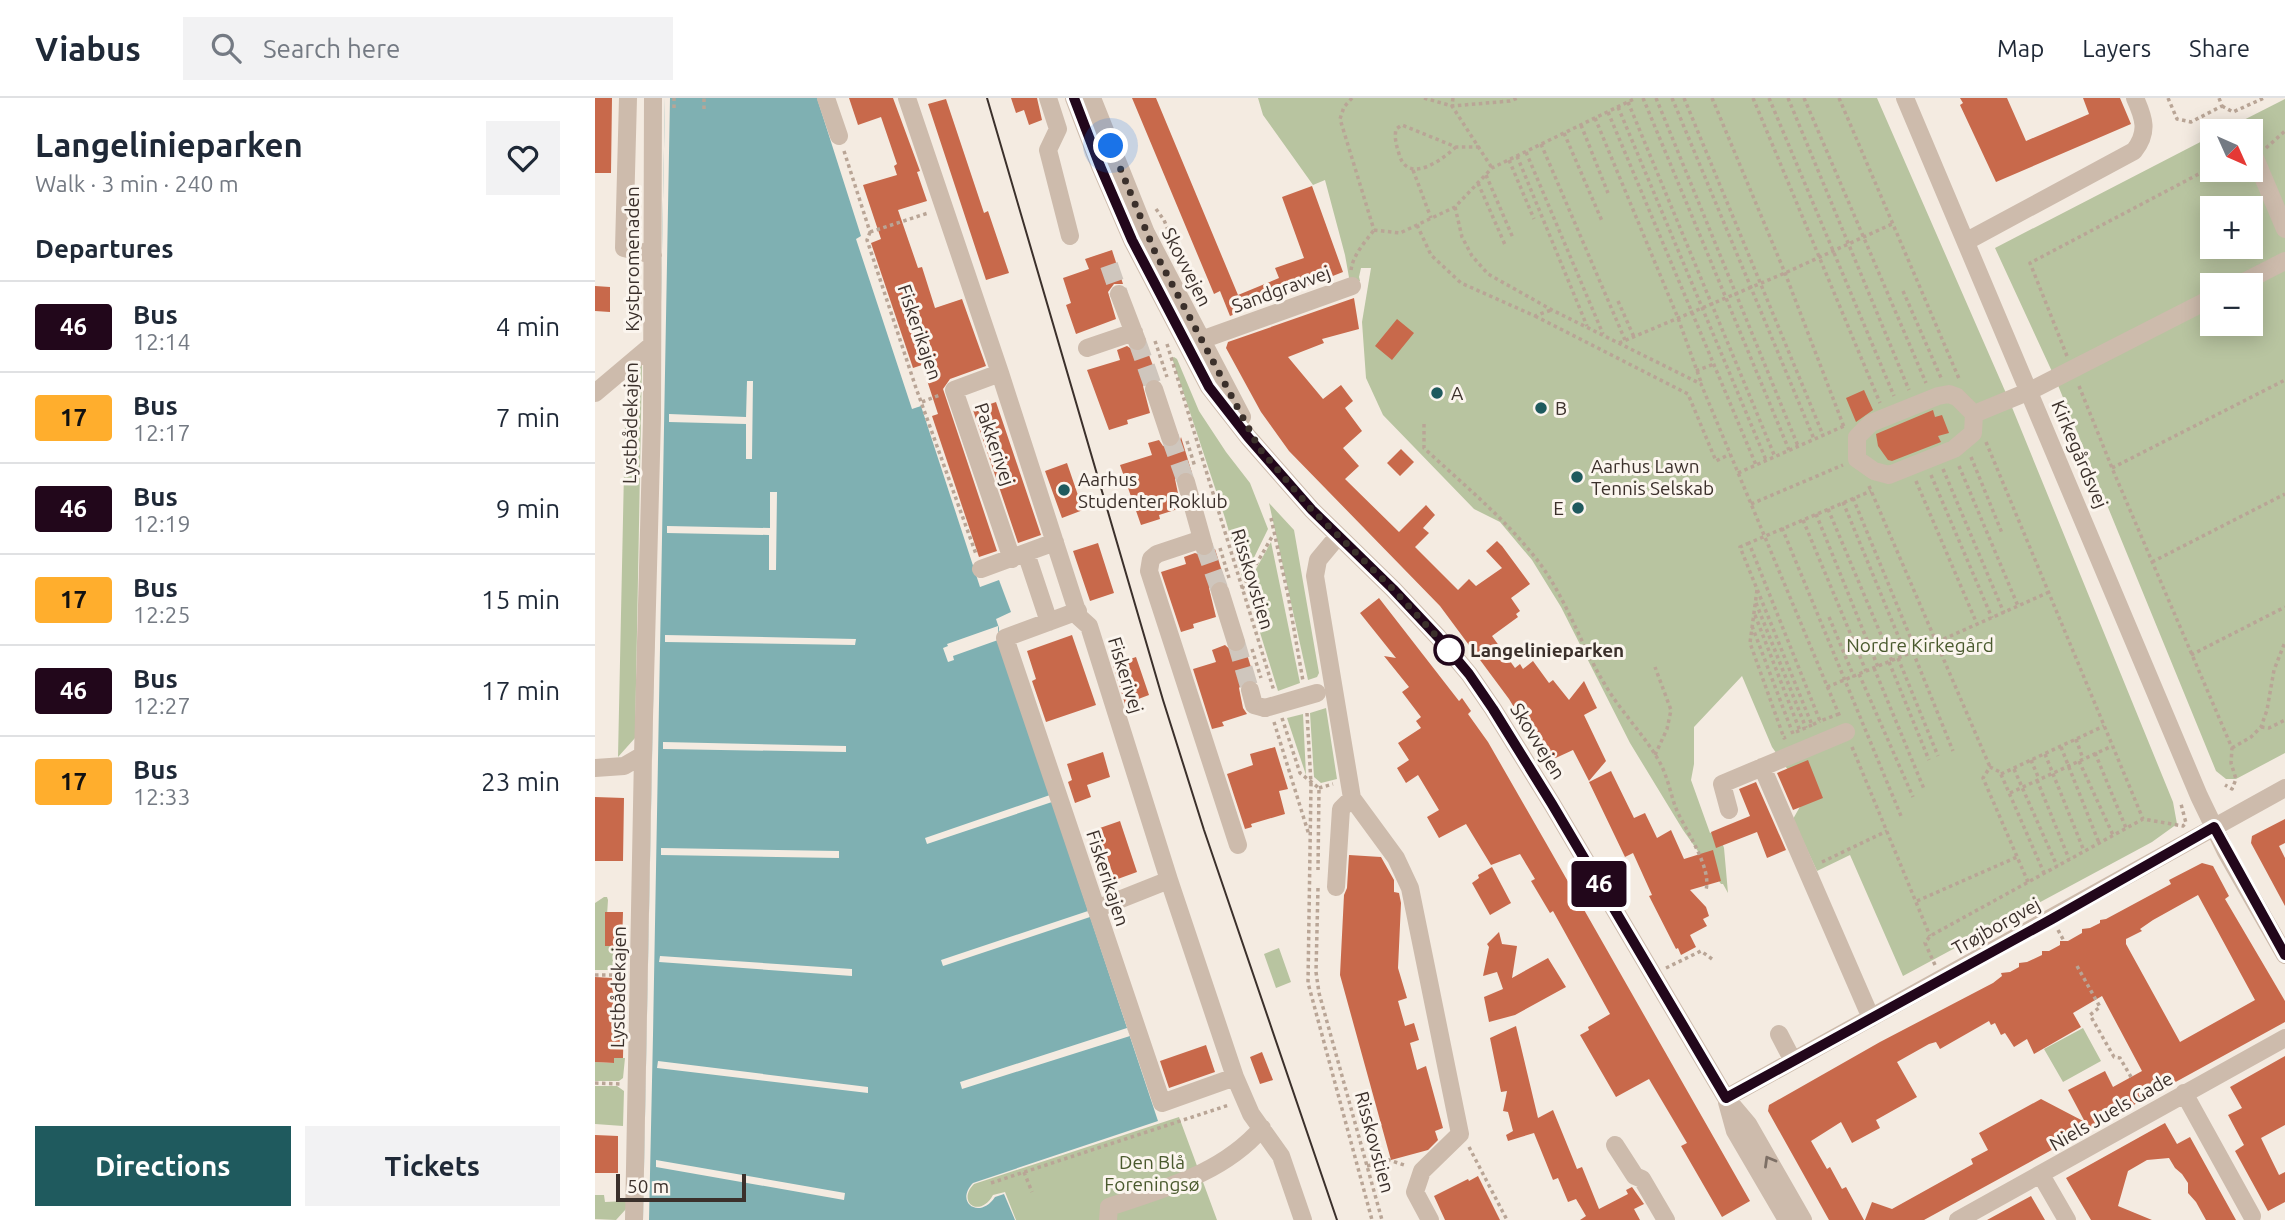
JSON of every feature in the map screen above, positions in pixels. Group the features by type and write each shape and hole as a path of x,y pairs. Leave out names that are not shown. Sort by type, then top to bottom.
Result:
{"street":[{"path":"628,98 624,248 653,256"},
{"name":"Kystpromenaden","path":"595,393 652,345 653,98"},
{"path":"826,98 839,136"},
{"name":"Fiskerivej","path":"907,98 1079,617 1089,626 1169,880 1235,1077 1251,1115 1281,1156 1303,1220"},
{"path":"1048,98 1058,129 1048,150 1070,236"},
{"name":"Skovvejen","path":"1074,98 1132,240 1259,448 1312,510 1438,637 1493,709 1726,1098"},
{"name":"Skovvejen","path":"1092,98 1193,343"},
{"name":"Kirkegårdsvej","path":"1905,98 2214,827 2285,955"},
{"path":"1967,242 2134,151 2145,131 2144,118 2135,98"},
{"path":"2263,178 2285,229"},
{"path":"2262,273 2285,261"},
{"name":"Sandgravvej","path":"1193,343 1352,286"},
{"path":"1087,348 1135,336 1119,294"},
{"path":"1974,414 2030,391 2200,304"},
{"name":"Lystbådekajen","path":"635,1220 652,345"},
{"name":"Pakkerivej","path":"1000,373 954,390 1019,556"},
{"path":"1154,389 1170,437"},
{"path":"1957,397 1974,414 1973,433 1938,455 1889,475 1874,471 1857,459 1857,437 1871,423 1917,405 1957,397"},
{"path":"1187,482 1203,542 1157,554 1151,559 1149,571 1238,845"},
{"path":"1338,536 1318,561 1315,576 1315,693 1352,798 1396,858 1410,888 1460,1134 1422,1171 1415,1192 1430,1220"},
{"path":"981,569 1055,542"},
{"path":"1019,556 1049,622"},
{"path":"1220,591 1236,642"},
{"name":"Fiskerikajen","path":"1077,611 1005,638 1161,1103 1235,1077"},
{"path":"1250,691 1254,705 1315,693"},
{"path":"1729,810 1722,784 1846,732"},
{"path":"595,768 624,766 643,755"},
{"path":"1762,767 1871,1018"},
{"name":"Trøjborgvej","path":"1726,1098 2285,788"},
{"path":"1336,887 1341,809 1352,798"},
{"path":"1096,909 1169,880"},
{"path":"1779,1034 1793,1061"},
{"name":"Niels Juels Gade","path":"1958,1220 2285,1038"},
{"path":"2184,1093 2252,1216"},
{"path":"1726,1098 1735,1131 1787,1220"},
{"path":"1726,1098 1748,1124 1803,1220"},
{"path":"1108,1220 1109,1207 1213,1169 1248,1144 1262,1128"},
{"path":"1615,1145 1635,1177 1642,1179 1666,1220"},
{"path":"2041,1175 2067,1220"}],"path":[{"path":"674,98 674,108"},
{"path":"704,98 704,109"},
{"path":"1352,98 1344,107 1340,119 1374,230"},
{"path":"1424,98 1452,106 1518,98"},
{"path":"1453,98 1452,106 1492,168"},
{"path":"1374,230 1400,233 1455,207 1492,168 1636,98"},
{"path":"1643,98 1789,450"},
{"path":"1656,98 1798,446"},
{"path":"1672,98 1814,439"},
{"path":"1684,98 1823,435"},
{"path":"1753,98 1819,258 1917,405"},
{"path":"1769,98 1833,251 1917,405"},
{"path":"1788,98 1917,405"},
{"path":"1804,98 1863,238 1917,405"},
{"path":"1839,98 2143,818"},
{"path":"2168,98 2177,119 2191,122 2222,106"},
{"path":"2219,98 2222,106 2233,112 2263,98"},
{"path":"1628,102 1775,457"},
{"path":"1618,107 1766,460"},
{"path":"1608,111 1756,465"},
{"path":"1595,118 1678,318 1701,384 1930,936"},
{"path":"1457,147 1439,162 1413,170 1403,166 1394,139 1396,129 1402,125 1457,147 1479,147"},
{"path":"1581,125 1608,193"},
{"path":"1564,133 1602,221"},
{"name":"Fiskerikajen","path":"839,136 870,232 867,240 916,388 981,569"},
{"path":"1541,144 1625,340"},
{"path":"1526,152 1603,335"},
{"path":"1517,156 1588,328"},
{"path":"1509,160 1534,219"},
{"path":"1413,170 1431,218"},
{"path":"2200,173 2030,263 2112,468 2232,748 2231,763 2237,779 2232,789 2225,785"},
{"path":"1486,175 1513,238"},
{"path":"1478,183 1506,247"},
{"path":"1455,207 1462,237 1472,256 1488,274 1552,310 1701,384"},
{"path":"870,232 943,208"},
{"path":"1160,214 1164,220"},
{"path":"1619,343 1892,224"},
{"path":"1417,225 1431,255 1461,283 1535,316 1688,394 1716,461 1730,454"},
{"path":"1352,286 1350,266 1374,230"},
{"path":"1903,291 1917,405"},
{"path":"1618,301 1634,337"},
{"path":"1535,316 1552,310"},
{"name":"Risskovstien","path":"1166,343 1242,590 1273,703 1300,773 1319,788 1317,983 1382,1220"},
{"path":"1696,371 1714,364"},
{"path":"2112,468 2285,380"},
{"path":"1424,424 1424,448 1470,489 1519,539 1540,565 1564,603 1603,682 1625,717 1661,764 1676,809 1703,867 1706,890"},
{"path":"1738,473 1844,426"},
{"path":"1938,455 2002,533"},
{"path":"1938,455 2018,606"},
{"path":"1938,455 2004,612"},
{"path":"1938,455 1992,618"},
{"path":"1938,455 1977,624"},
{"path":"1751,504 1857,459"},
{"path":"1812,725 1740,547 1871,491"},
{"path":"2152,562 2285,494"},
{"path":"1853,498 1953,751"},
{"path":"1843,502 1906,655"},
{"path":"1828,509 1929,760"},
{"path":"1816,514 1924,789"},
{"name":"Risskovstien","path":"1271,518 1298,645 1315,693 1308,983 1372,1220"},
{"path":"1803,520 1866,671"},
{"path":"1782,528 1901,816"},
{"path":"1242,590 1274,533"},
{"path":"1749,543 1820,721"},
{"path":"1756,588 1750,643 1784,738 1839,714"},
{"path":"1827,687 2047,593"},
{"path":"1756,602 1806,728"},
{"path":"2191,654 2285,607"},
{"path":"1754,614 1800,731"},
{"path":"1829,617 1854,677"},
{"path":"1752,626 1793,734"},
{"path":"2232,748 2251,737 2261,727 2274,670 2285,642"},
{"path":"1898,658 1938,756"},
{"path":"1763,680 1798,665"},
{"path":"1655,667 1671,710 1667,729 1655,755"},
{"path":"1860,674 1913,797"},
{"path":"2261,727 2269,727 2285,720"},
{"path":"2001,774 2103,726"},
{"path":"2076,739 2081,760 2113,835"},
{"path":"2060,746 2099,843"},
{"path":"2010,793 2112,746"},
{"path":"2095,753 2126,828"},
{"path":"2045,754 2084,851"},
{"path":"2031,760 2069,859"},
{"path":"2028,882 1983,778 1990,767 2001,774 2044,873"},
{"path":"2013,768 2057,866"},
{"path":"1943,978 1925,943 1930,936 2143,818 2183,826 2186,823 2181,804"},
{"path":"1807,869 1887,831"},
{"path":"1916,901 2017,857"},
{"path":"1661,970 1701,951 1712,959"},
{"path":"2077,966 2100,1007 2090,1015 2114,1057 2120,1058 2131,1077"},
{"path":"595,975 639,976"},
{"path":"595,1083 637,1084"},
{"path":"991,1183 1244,1100"},
{"path":"1460,1134 1507,1220"},
{"path":"1367,1166 1389,1160"},
{"path":"1024,1172 1032,1192"}],"green space":[{"name":"Nordre Kirkegård","path":"1258,98 1877,98 2009,400 2173,802 2177,824 2152,842 1903,976 1850,855 1817,871 1793,819 1806,796 1772,747 1742,676 1694,727 1691,780 1710,833 1718,831 1724,848 1728,893 1683,830 1630,743 1561,607 1532,560 1500,522 1474,509 1383,415 1366,378 1362,322 1371,268 1361,268 1360,281 1350,283 1325,180 1313,185 1263,115"},
{"path":"2285,99 2285,753 2236,779 2226,779 2216,771 2055,378 1995,248 2200,142 2200,182 2263,182 2263,119 2246,119"},
{"path":"1174,357 1199,411 1250,483 1268,529 1243,580 1172,358"},
{"path":"642,364 635,738 618,757 626,376"},
{"path":"1269,503 1294,530 1319,673 1317,677 1308,680"},
{"path":"1271,542 1300,683 1278,691 1246,587"},
{"path":"1326,708 1337,779 1321,783 1314,777 1310,713"},
{"path":"1303,714 1306,775 1287,718"},
{"path":"604,897 608,900 605,946 614,946 613,970 595,970 595,903"},
{"path":"1279,948 1291,982 1276,988 1264,954"},
{"path":"2083,1028 2101,1061 2063,1082 2044,1049"},
{"path":"614,1058 625,1058 623,1078 619,1081 595,1081 595,1062 613,1063"},
{"path":"595,1086 617,1086 624,1091 623,1126 595,1124"},
{"name":"Den Blå Foreningsø","path":"1179,1117 1217,1220 1016,1220 1005,1192 993,1195 982,1206 977,1207 969,1202 969,1191 974,1184"},
{"path":"595,1195 604,1195 605,1202 627,1201 626,1209 616,1220 595,1219"}],"water":[{"path":"665,98 817,98 861,236 856,239 912,409 921,406 980,587 999,580 1011,612 996,619 999,628 998,640 1158,1121 973,1183 966,1197 971,1206 983,1207 995,1197 1004,1194 1015,1220 643,1220"}],"pier":[{"path":"665,98 670,98 653,1035 649,1220 643,1220"},
{"path":"747,381 753,381 752,459 746,459 746,424 669,422 669,414 746,417"},
{"path":"770,492 777,492 776,570 769,570 769,535 667,533 667,526 770,528"},
{"path":"998,626 998,640 953,656 954,660 948,662 943,648 948,646 947,644"},
{"path":"665,635 856,639 855,645 665,642"},
{"path":"663,742 846,746 846,752 663,749"},
{"path":"1050,795 1052,802 927,844 925,838"},
{"path":"661,848 839,851 839,858 661,855"},
{"path":"1088,911 1090,917 943,966 941,960"},
{"path":"660,956 852,969 852,976 659,962"},
{"path":"1127,1028 1130,1036 962,1089 960,1082"},
{"path":"658,1061 868,1087 868,1093 657,1068"},
{"path":"656,1160 845,1193 844,1200 656,1167"}],"building":[{"path":"595,98 612,98 611,173 595,173"},
{"path":"849,98 893,98 920,171 917,172 927,201 898,210 918,268 922,267 935,308 962,299 986,366 950,379 943,389 997,551 979,557 932,416 938,414 922,365 913,368 871,243 881,239 863,185 897,175 894,166 897,164 881,117 858,125"},
{"path":"1011,98 1037,98 1042,120 1029,125 1024,110 1016,113"},
{"path":"1132,98 1156,98 1238,295 1279,278 1275,268 1304,258 1282,197 1312,186 1343,272 1230,316 1220,291 1214,294"},
{"path":"1960,98 2007,98 2026,141 2089,114 2083,98 2120,98 2131,124 1996,182 1960,105 1963,103"},
{"path":"946,99 984,213 988,211 1009,273 986,280 928,104"},
{"path":"1112,250 1123,284 1114,284 1108,292 1116,319 1076,334 1066,305 1071,303 1063,278 1089,269 1085,259"},
{"path":"595,286 610,287 610,312 595,311"},
{"path":"1354,298 1359,329 1322,339 1324,343 1288,357 1323,399 1341,385 1353,401 1345,408 1362,431 1343,448 1359,466 1345,479 1399,532 1426,505 1435,515 1423,528 1429,533 1415,547 1458,590 1469,579 1476,586 1502,568 1486,551 1497,541 1502,546 1530,584 1511,598 1520,611 1516,614 1518,617 1492,636 1515,668 1520,664 1523,669 1533,661 1549,683 1553,680 1569,700 1584,681 1597,708 1584,715 1606,761 1589,781 1573,750 1547,762 1509,699 1440,606 1289,451 1261,412 1226,348 1228,342"},
{"path":"1397,319 1414,333 1392,360 1375,346"},
{"path":"1127,346 1136,352 1146,347 1158,379 1150,379 1143,386 1150,413 1127,420 1128,424 1109,430 1087,370 1120,360 1117,350"},
{"path":"1864,390 1873,410 1856,422 1846,398"},
{"path":"996,402 1041,535 1018,543 973,410"},
{"path":"1933,410 1935,417 1942,415 1949,433 1938,436 1941,442 1892,461 1888,460 1878,446 1876,434"},
{"path":"1181,437 1192,473 1182,471 1175,479 1181,508 1159,515 1160,519 1141,525 1120,465 1152,455 1148,443 1159,440 1163,446 1173,448 1179,444"},
{"path":"1401,449 1414,462 1400,476 1387,463"},
{"name":"Aarhus Studenter Roklub","path":"1067,463 1083,510 1062,518 1045,471"},
{"path":"1098,543 1114,593 1090,601 1073,551"},
{"path":"1215,549 1225,581 1216,580 1209,588 1216,617 1193,624 1194,628 1181,632 1161,572 1186,564 1184,557 1195,553 1206,557"},
{"path":"1379,598 1459,701 1462,698 1471,711 1468,714 1488,742 1750,1201 1722,1217 1681,1146 1687,1143 1649,1079 1616,1097 1580,1035 1610,1014 1553,911 1550,913 1531,881 1535,879 1520,854 1491,865 1466,824 1439,838 1427,817 1439,810 1418,775 1406,783 1397,768 1409,760 1398,743 1421,728 1416,721 1421,717 1402,692 1409,687 1384,656 1396,658 1360,613"},
{"path":"1072,635 1096,705 1046,722 1032,681 1036,679 1027,651"},
{"path":"1225,645 1234,653 1240,653 1245,648 1255,680 1246,679 1239,688 1247,714 1222,722 1224,726 1212,729 1193,669 1216,662 1212,650"},
{"path":"1136,657 1149,695 1125,704 1113,665"},
{"path":"1275,747 1288,789 1279,791 1285,814 1251,824 1252,827 1245,829 1227,774 1253,765 1250,754"},
{"path":"1103,752 1110,777 1087,785 1091,797 1075,803 1068,782 1072,780 1067,764"},
{"path":"1808,760 1823,798 1793,810 1777,773"},
{"path":"1611,771 1634,818 1645,813 1657,838 1671,830 1684,859 1713,850 1721,881 1690,890 1706,907 1709,916 1703,919 1707,926 1690,935 1696,947 1681,955 1649,896 1652,895 1633,853 1625,857 1589,782"},
{"path":"1756,782 1786,850 1767,858 1757,832 1716,848 1711,832 1750,816 1739,789"},
{"path":"595,797 624,798 623,861 595,861"},
{"path":"2285,819 2285,843 2279,846 2285,858 2285,906 2251,843 2252,836"},
{"path":"1120,821 1137,872 1115,880 1097,829"},
{"path":"1349,855 1381,857 1394,880 1394,892 1399,893 1401,903 1398,968 1407,998 1398,1001 1405,1026 1414,1023 1419,1040 1410,1043 1417,1070 1426,1066 1443,1128 1435,1131 1438,1140 1428,1150 1391,1160 1340,975"},
{"path":"2202,863 2213,866 2229,896 2225,899 2285,1001 2285,1022 1924,1220 1865,1220 1872,1202 1892,1209 1973,1164 1971,1159 1988,1150 1979,1133 2041,1099 2085,1122 2068,1090 2105,1071 2113,1087 2142,1071 2102,996 2073,1013 2081,1027 2034,1054 2027,1039 2014,1047 2005,1033 2001,1035 1995,1023 1991,1025 1989,1021 1940,1049 1936,1042 1929,1044 1897,1062 1917,1097 1876,1120 1880,1128 1852,1143 1841,1122 1811,1141 1842,1189 1846,1187 1864,1220 1829,1220 1768,1111 1769,1105 1880,1042 1993,983 2002,976 2001,973 2019,967 2019,963 2042,955 2042,951 2049,951 2060,945 2060,941 2068,941 2082,933 2082,929 2100,923 2100,920 2171,884 2169,880","holes":["2198,895 2255,1000 2180,1042 2126,944 2126,939 2142,931 2140,929 2153,920"]},
{"path":"1492,867 1511,903 1490,915 1472,883 1479,878 1478,875"},
{"path":"605,912 623,912 622,946 605,946"},
{"path":"1499,932 1502,944 1517,946 1512,978 1548,958 1566,987 1515,1015 1489,1022 1484,997 1503,989 1497,972 1483,976 1489,947 1487,944"},
{"path":"595,977 612,978 614,1009 624,1009 623,1058 614,1058 614,1063 595,1062"},
{"path":"1516,1026 1538,1118 1553,1110 1577,1169 1582,1167 1599,1209 1628,1194 1626,1190 1632,1187 1644,1204 1634,1209 1640,1220 1580,1220 1586,1216 1576,1199 1568,1202 1558,1178 1553,1180 1534,1133 1508,1141 1506,1135 1513,1131 1508,1112 1503,1111 1507,1091 1501,1092 1490,1038"},
{"path":"1206,1045 1215,1072 1169,1088 1160,1061"},
{"path":"1262,1052 1273,1080 1260,1084 1250,1057"},
{"path":"2285,1056 2285,1125 2261,1138 2279,1175 2285,1172 2285,1202 2268,1211 2235,1151 2244,1145 2228,1115 2242,1108 2230,1087"},
{"path":"2165,1123 2177,1144 2190,1137 2236,1220 2206,1220 2188,1193 2188,1183 2169,1158 2147,1160 2128,1171 2118,1206 2152,1220 2091,1220 2066,1178"},
{"path":"595,1135 618,1136 618,1173 595,1173"},
{"path":"1478,1176 1500,1220 1445,1220 1434,1196"},
{"path":"2031,1196 2045,1220 1987,1220"}],"tunnel":[{"path":"1109,265 1119,294"},
{"path":"1137,341 1154,389"},
{"path":"1170,437 1186,482"},
{"path":"1204,546 1220,591"},
{"path":"1236,642 1250,690"}],"tram line":[{"path":"987,98 1163,700 1204,830 1337,1220"}],"bus line":[{"name":"46","path":"1074,98 1132,240 1209,387 1227,412 1312,510 1393,589 1469,674 1552,804 1726,1098 2214,827 2285,955"}],"place":[{"name":"A","path":"1437,393"},
{"name":"B","path":"1541,408"},
{"name":"Aarhus Lawn Tennis Selskab","path":"1577,477"},
{"name":"Aarhus Studenter Roklub","path":"1064,490"},
{"name":"E","path":"1578,508"},
{"name":"Langelinieparken","path":"1449,650"}],"route":[{"path":"1111,146 1155,252 1259,448 1312,510 1393,589 1449,650"}]}
